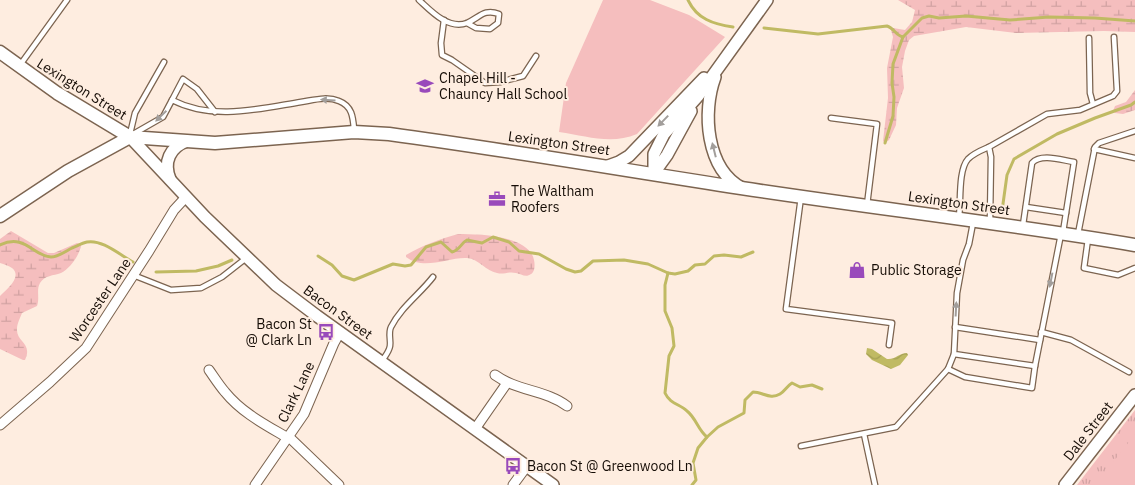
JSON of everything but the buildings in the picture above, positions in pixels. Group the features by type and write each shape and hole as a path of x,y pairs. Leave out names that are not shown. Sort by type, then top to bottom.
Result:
{"main road":[{"path":"654,173 654,154 660,141 698,96 767,0"},
{"path":"608,166 629,156 733,48"},
{"name":"Lexington Street","path":"0,52 57,93 130,136 187,141 235,142 354,132 389,134 654,173 742,188 974,219 1135,245"},
{"path":"722,64 714,81 709,101 710,130 719,166 726,177 742,188"},
{"path":"1,214 78,165 130,136"},
{"name":"Bacon Street","path":"130,136 170,181 246,258 276,285 553,485"},
{"path":"170,181 167,168 169,157 176,147 187,141"},
{"name":"Dale Street","path":"1065,485 1135,395"}],"street":[{"name":"Worcester Lane","path":"0,426 86,348 174,210 186,197"},
{"name":"Clark Lane","path":"255,485 304,414 340,332"},
{"path":"209,370 224,392 234,402 256,419 289,438 339,485"},
{"path":"495,375 506,383 558,398 567,406"},
{"path":"475,429 506,383"},
{"path":"513,485 527,466"}],"lane":[{"path":"19,66 67,0"},
{"path":"419,0 438,18 460,24 467,23 485,12 499,14 498,23 490,29 476,28 467,23"},
{"path":"444,20 441,43 442,54 485,83 500,82 522,76 536,56"},
{"path":"959,217 961,175 964,166 975,154 1048,114 1080,110 1114,96 1117,91 1114,37"},
{"path":"1089,38 1090,93 1093,104"},
{"path":"130,136 135,113 164,62"},
{"path":"130,136 163,117 184,79 198,88 216,112"},
{"path":"172,100 189,107 216,112 248,111 328,98 341,102 348,107 353,115 354,132"},
{"path":"831,118 877,124 867,205"},
{"path":"1135,132 1099,143 1094,149 1083,236 1084,268 1118,275 1135,268"},
{"path":"989,147 991,157 990,222"},
{"path":"1094,149 1135,158"},
{"path":"948,369 965,377 1032,388 1074,162 1045,158 1034,161 1030,172 1023,227"},
{"path":"801,196 786,309 892,323 889,345"},
{"path":"1026,206 1066,213"},
{"path":"800,446 893,428 899,425 948,369 954,354 956,299 960,275 974,219"},
{"path":"133,275 171,290 201,288 222,276 246,258"},
{"path":"381,362 389,348 392,325 433,277"},
{"path":"955,326 1040,340"},
{"path":"1041,332 1071,340 1128,372"},
{"path":"954,354 1035,366"},
{"path":"864,434 875,485"}],"green space":[{"path":"603,0 650,0 689,15 725,37 637,134 618,139 599,139 559,132 566,83"},
{"path":"898,0 1135,0 1135,32 1016,33 966,27 914,36 909,40 905,51 902,67 904,88 897,108 896,125 889,140 885,143 883,141 888,98 887,68 893,37 891,30 893,28 905,30 912,22 915,10"},
{"path":"1135,90 1135,110 1123,114 1115,113 1113,111 1115,106 1126,102"},
{"path":"11,231 48,253 54,253 77,243 81,244 77,256 68,268 61,273 42,280 38,288 37,306 22,313 17,333 26,346 27,354 25,360 0,349 0,296 9,287 16,275 12,268 0,263 0,239"},
{"path":"458,234 502,238 523,245 530,252 534,260 533,272 527,276 513,273 497,273 475,260 467,258 420,263 406,257 406,255 425,245"},
{"path":"1135,410 1135,485 1077,485"},
{"path":"1135,434 1135,485 1108,485 1100,479"}],"water":[{"path":"867,348 872,349 887,359 904,353 908,355 900,365 891,369 872,360 866,354"}],"waterway":[{"path":"688,0 701,16 719,24 733,27"},
{"path":"764,28 818,34 887,26 903,37 922,18 929,16 939,18 966,16 1010,20 1049,17 1135,21"},
{"path":"885,143 893,116 893,64 903,37"},
{"path":"1002,211 1007,175 1014,159 1057,134 1135,102"},
{"path":"318,256 332,265 342,276 354,280 393,264 411,265 426,247 441,242 452,252 457,250 467,240 482,243 493,237 509,242 519,251 539,254 575,272 581,271 593,261 624,260 648,264 675,274 688,271 695,265 705,264 714,256 741,257 753,252"},
{"path":"0,245 9,242 22,243 45,256 54,257 83,243 93,242 105,245 133,262"},
{"path":"156,272 196,271 218,266 232,260"},
{"path":"668,273 665,285 665,311 672,328 674,346 669,356 665,393 672,402 690,414 707,437"},
{"path":"692,485 696,480 693,463 698,448 718,427 744,413 745,400 753,392 776,396 792,383 800,387 812,385 822,389"}],"place":[{"name":"Chapel Hill - Chauncy Hall School","path":"425,86"},
{"name":"The Waltham Roofers","path":"497,199"},
{"name":"Public Storage","path":"857,270"},
{"name":"Bacon St @ Clark Ln","path":"326,332"},
{"name":"Bacon St @ Greenwood Ln","path":"513,466"}]}
